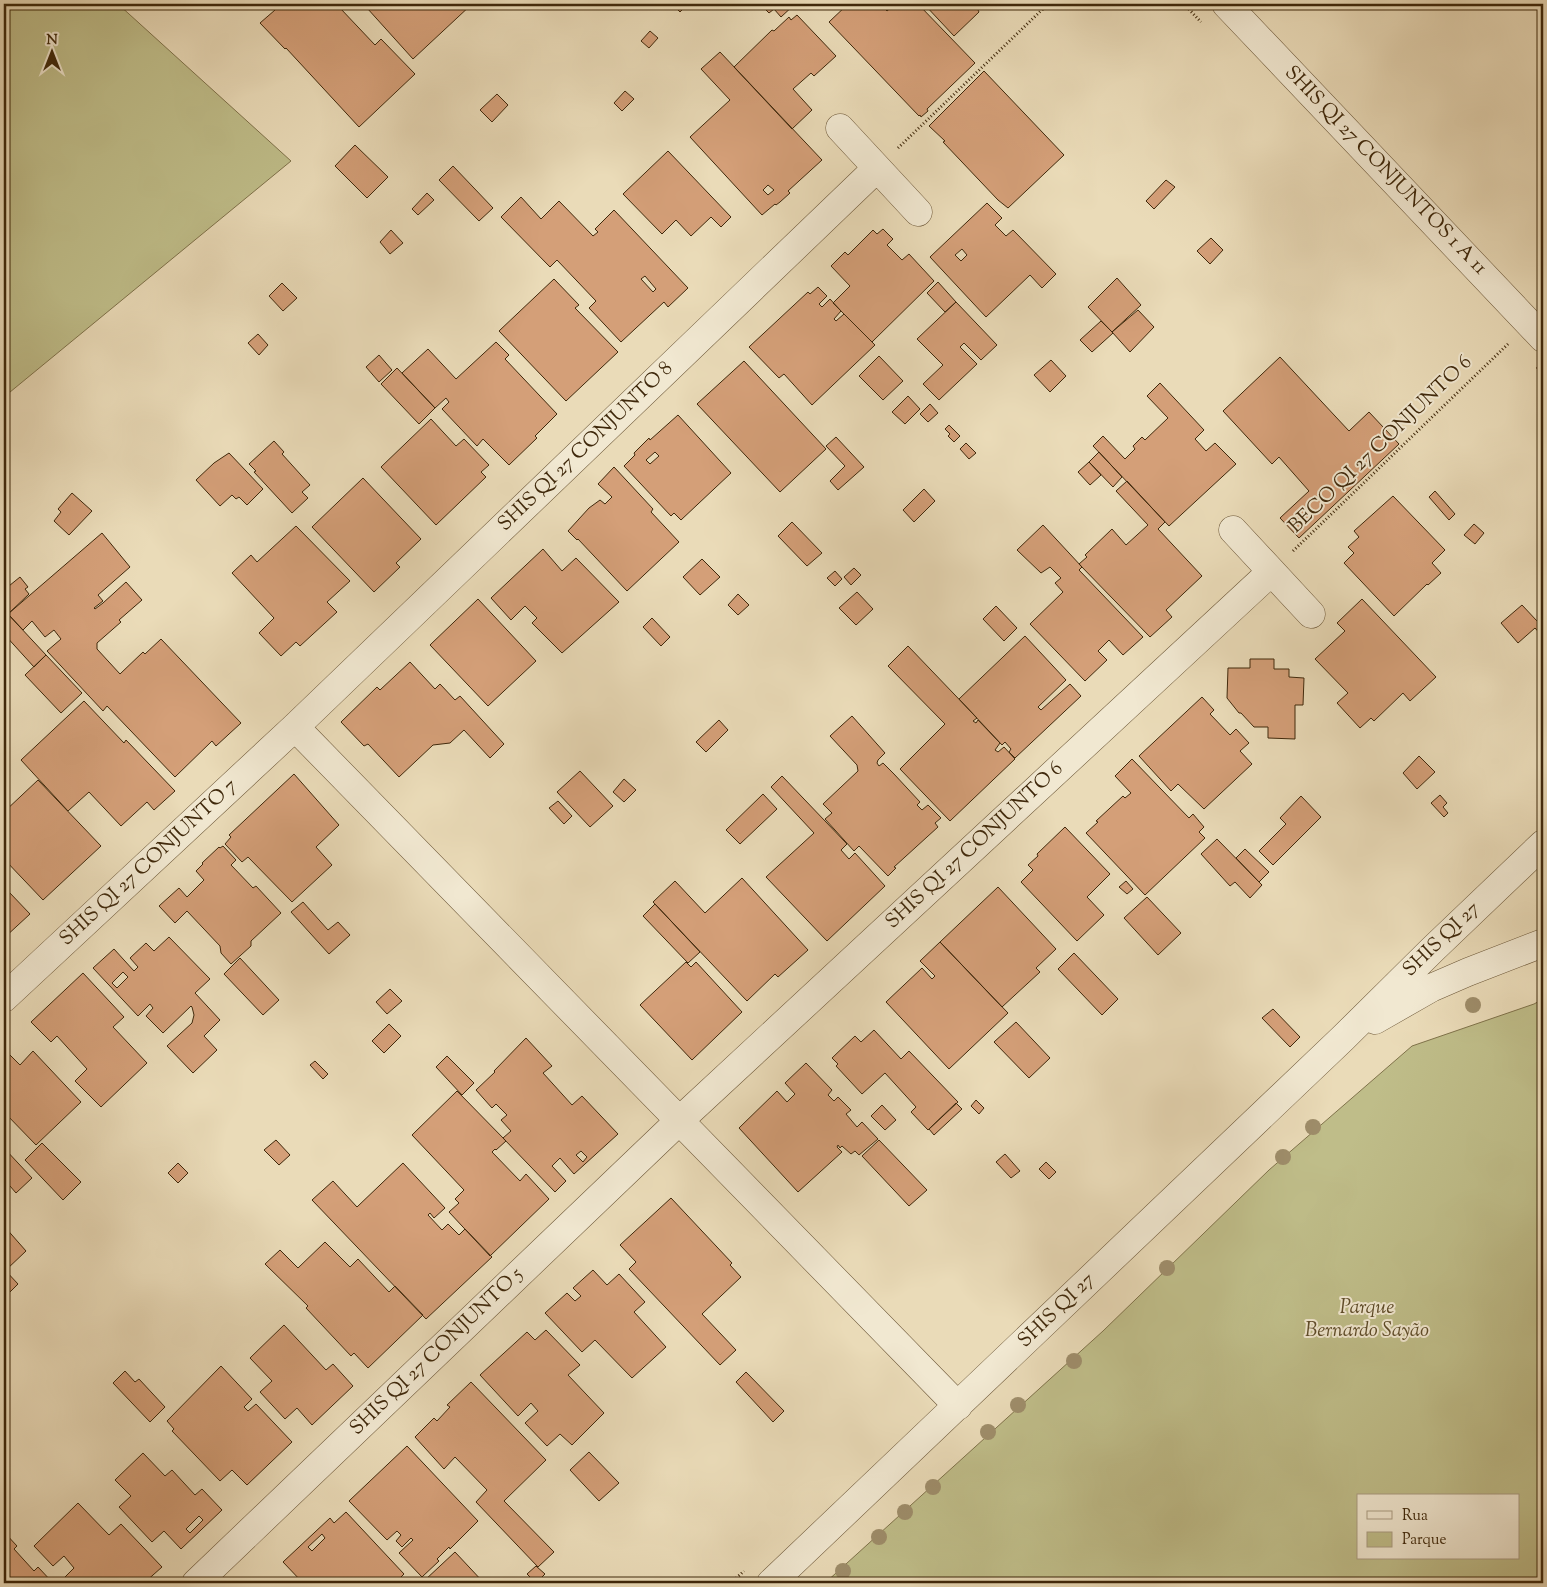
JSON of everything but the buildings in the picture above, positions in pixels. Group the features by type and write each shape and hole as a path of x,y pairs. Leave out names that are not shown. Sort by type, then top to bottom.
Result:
{"street":[{"name":"SHIS QI 27 CONJUNTOS 1 A 11","path":"1226,4 1543,338"},
{"path":"840,128 918,212"},
{"name":"SHIS QI 27 CONJUNTO 8","path":"295,727 877,168"},
{"path":"1233,530 1311,614"},
{"name":"SHIS QI 27 CONJUNTO 6","path":"679,1121 1271,572"},
{"path":"295,727 958,1406"},
{"name":"SHIS QI 27 CONJUNTO 7","path":"4,998 295,727"},
{"name":"SHIS QI 27","path":"770,1583 1343,1038 1543,844"},
{"name":"SHIS QI 27","path":"1343,1038 1430,988 1543,943"},
{"name":"SHIS QI 27 CONJUNTO 5","path":"196,1583 679,1121"}],"path":[{"path":"877,168 1048,4"},
{"name":"BECO QI 27 CONJUNTO 6","path":"1271,572 1512,340"}],"green space":[{"path":"4,4 118,4 291,161 4,397"},
{"name":"Parque Bernardo Sayão","path":"1543,999 1543,1583 825,1583 1103,1331 1269,1170 1412,1046 1534,1004"}]}
